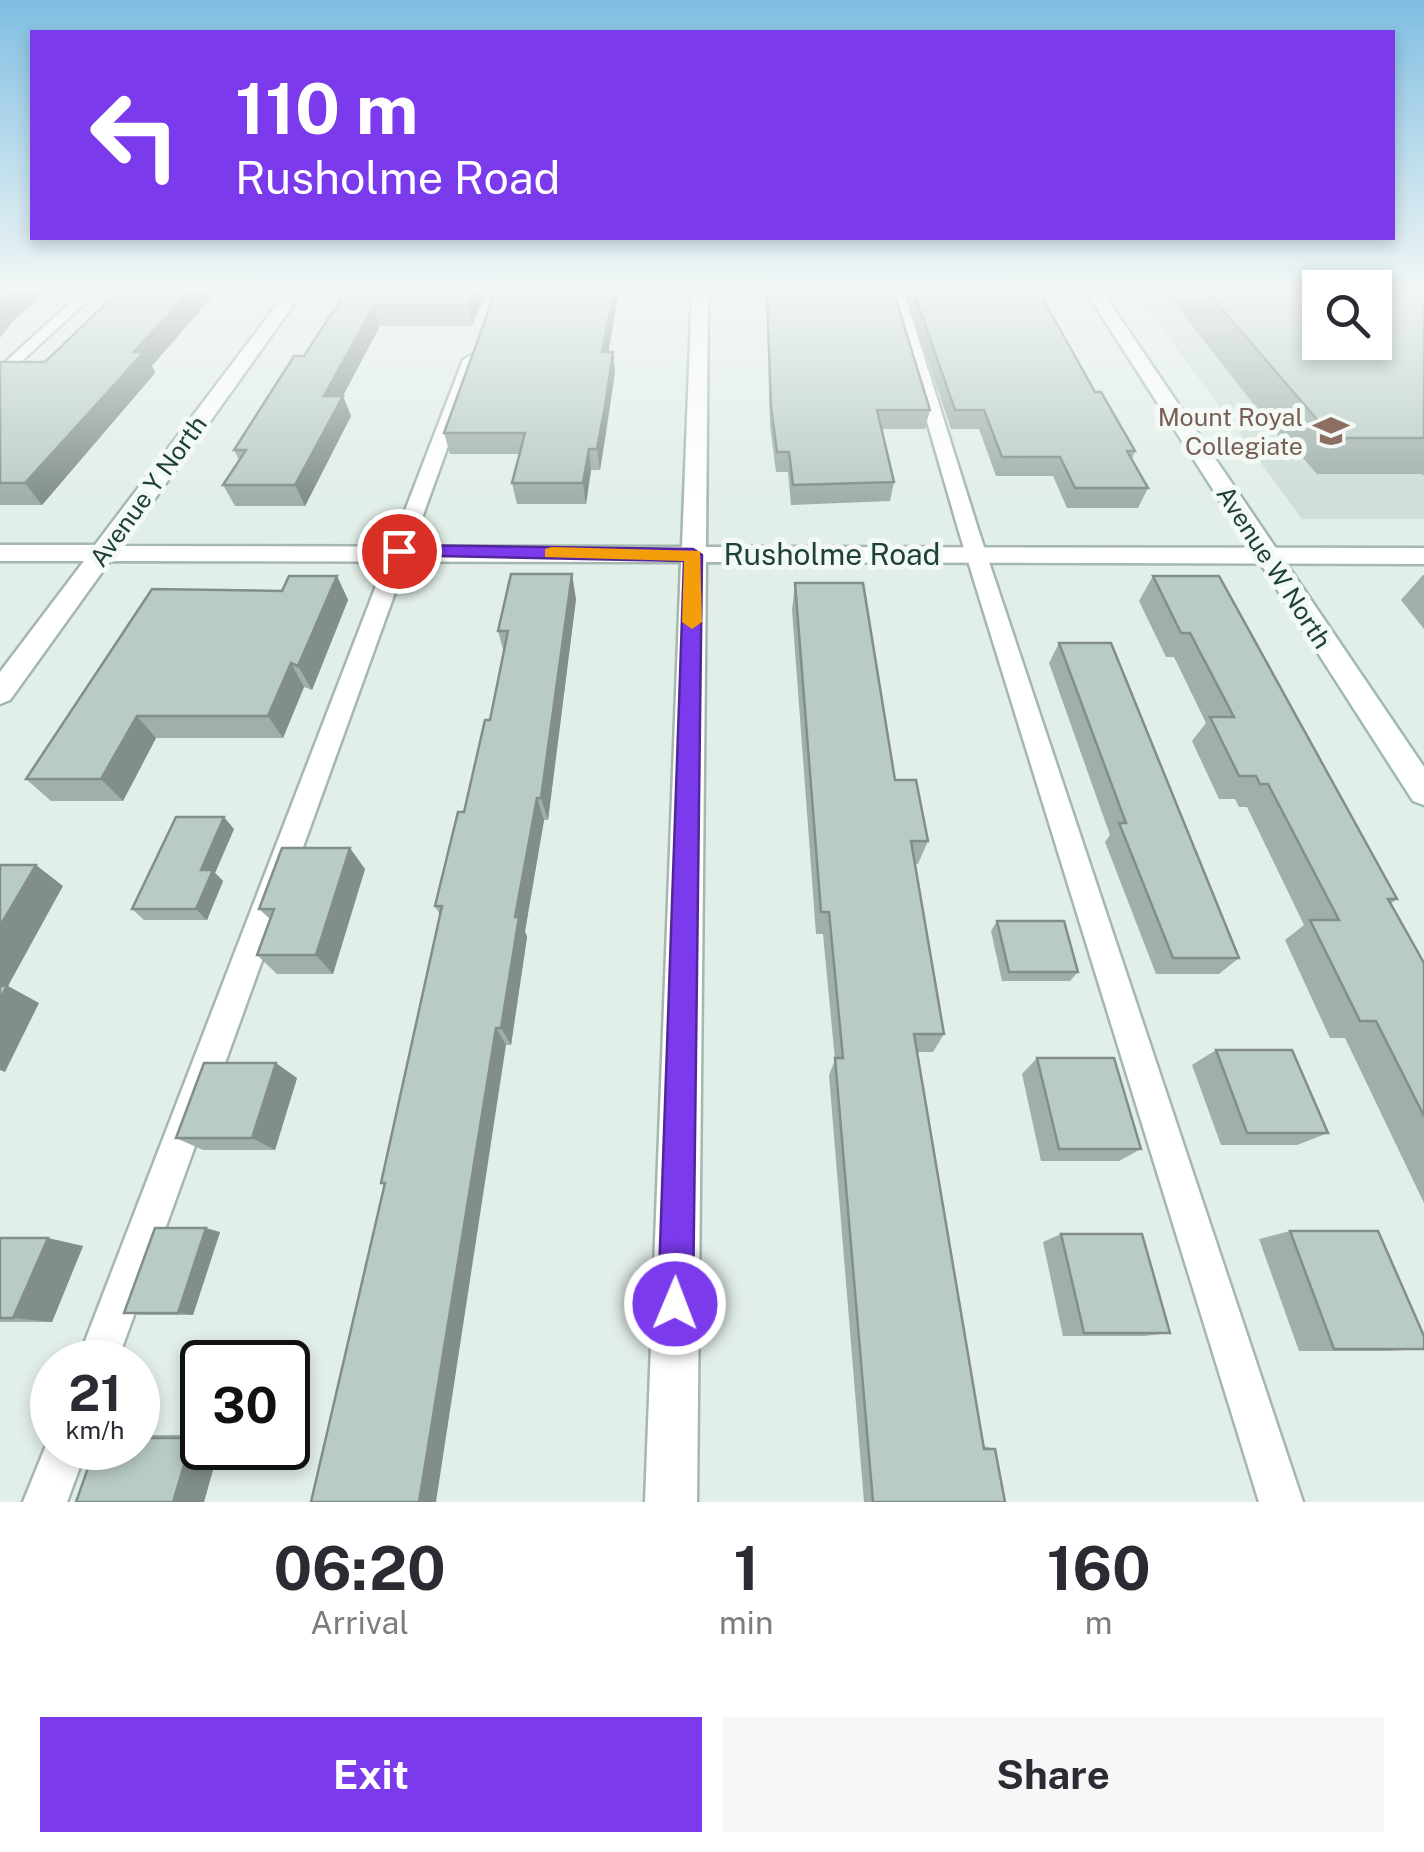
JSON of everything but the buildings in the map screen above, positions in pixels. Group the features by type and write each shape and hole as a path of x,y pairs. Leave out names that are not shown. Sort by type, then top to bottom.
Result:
{"street":[{"name":"Avenue Y North","path":"0,693 244,360"},
{"path":"670,1502 698,360"},
{"name":"Avenue W North","path":"1139,360 1424,792"},
{"name":"Rusholme Road","path":"0,553 1424,556"}],"lane":[{"path":"105,1340 471,360"},
{"path":"918,360 1281,1502"},
{"path":"46,1502 58,1470"}],"shaded area":[{"name":"Mount Royal Collegiate","path":"1185,360 1424,360 1424,519 1302,519"}],"slow traffic":[{"path":"552,553 693,555 692,622"}],"place":[{"name":"Mount Royal Collegiate","path":"1331,431"}],"route":[{"path":"399,551 693,555 675,1304"}]}
